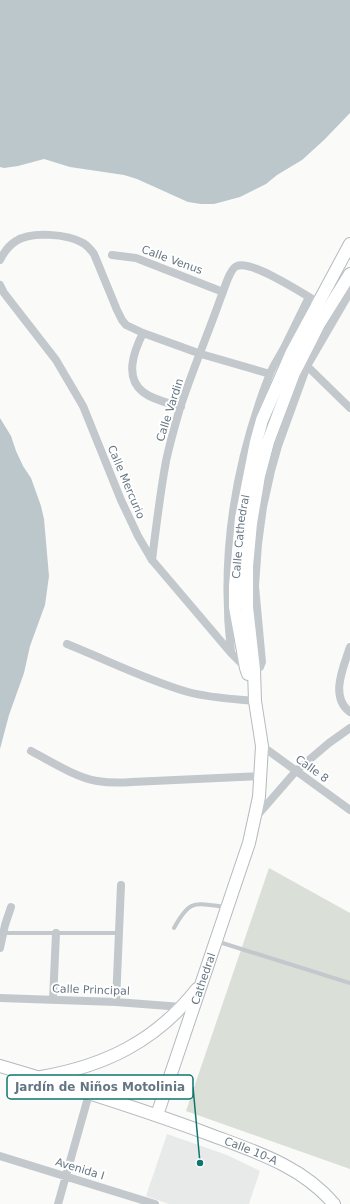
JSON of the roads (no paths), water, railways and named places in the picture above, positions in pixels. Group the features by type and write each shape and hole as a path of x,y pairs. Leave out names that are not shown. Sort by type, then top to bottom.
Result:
{"street":[{"path":"0,260 7,248 17,240 31,236 64,237 82,243 94,254 122,320 132,328 200,354 270,374"},
{"path":"231,653 226,579 229,538 234,498 255,415 270,374 314,300 350,244"},
{"name":"Calle Venus","path":"112,255 136,258 223,292"},
{"name":"Calle Vardin","path":"152,560 166,461 172,436 200,354 223,292 234,268 238,265 254,268 277,278 314,300"},
{"path":"300,360 350,274"},
{"name":"Calle Mercurio","path":"0,285 4,293 56,360 83,406 120,500 152,560 231,653 250,669"},
{"path":"300,360 350,292"},
{"path":"250,669 260,667 262,662 255,586 263,506 314,300"},
{"path":"143,333 134,352 132,362 133,378 136,385 144,393 181,407"},
{"path":"300,360 350,408"},
{"name":"Calle Cathedral","path":"249,843 259,797 262,746 250,669 235,607 237,555 241,518 256,442 262,420 276,387 300,360"},
{"name":"Calle Cathedral","path":"250,669 247,566 251,523 259,476 268,442 300,360"},
{"path":"67,644 187,692 204,696 255,695"},
{"path":"350,647 339,689 343,704 350,712"},
{"path":"255,817 296,771 329,743 350,728"},
{"name":"Calle 8","path":"262,746 350,810"},
{"path":"31,751 79,775 96,781 111,783 260,776"},
{"name":"Cathedral","path":"157,1115 249,843"},
{"path":"116,1002 121,885"},
{"path":"0,948 11,907"},
{"path":"53,1000 56,933"},
{"path":"39,1078 64,1073 112,1057 131,1048 164,1024 182,1006 202,982"},
{"name":"Calle Principal","path":"0,998 182,1006"},
{"name":"Calle 10-A","path":"0,1066 157,1115 270,1158 289,1167 312,1181 334,1204"},
{"path":"58,1204 89,1094"},
{"name":"Avenida I","path":"0,1156 155,1204"}],"lane":[{"path":"174,928 186,909 192,906 205,905 227,908"},
{"path":"3,933 119,933"},
{"path":"216,941 350,983"}],"place":[{"name":"Jardín de Niños Motolinia","path":"200,1163"}]}
